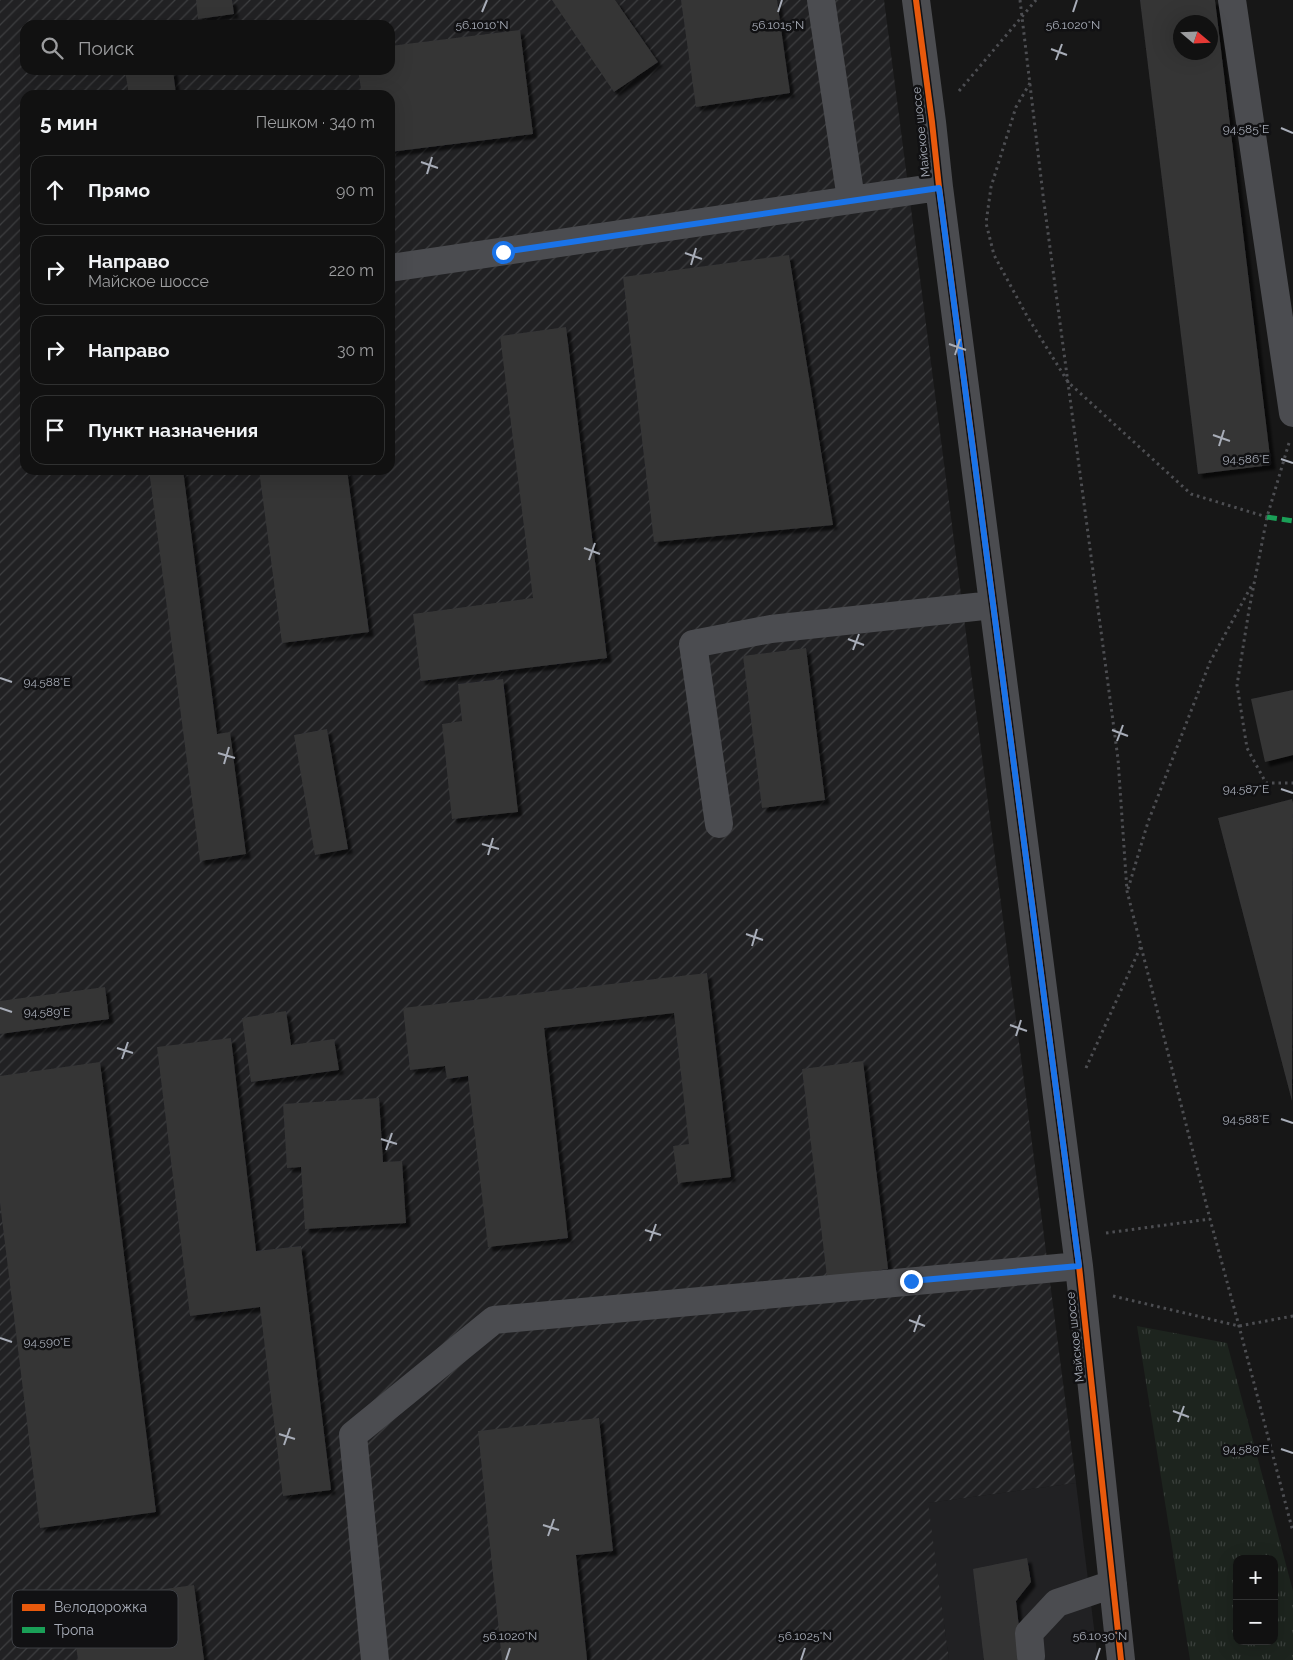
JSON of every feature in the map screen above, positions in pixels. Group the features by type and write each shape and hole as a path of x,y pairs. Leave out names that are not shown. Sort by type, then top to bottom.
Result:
{"street":[{"path":"820,0 851,200"},
{"name":"Майское шоссе","path":"916,0 1079,1266 1121,1660"},
{"path":"1232,0 1292,426"},
{"path":"395,267 939,188"},
{"path":"718,824 693,644 771,629 993,605"},
{"path":"374,1660 353,1435 494,1320 1079,1266"},
{"path":"1031,1656 1029,1633 1057,1603 1113,1584"}],"path":[{"path":"1020,0 1044,205 1118,759 1127,891 1210,1219 1240,1326 1293,1532"},
{"path":"932,122 1036,0"},
{"path":"1030,82 1016,107 991,187 986,223 994,255 1027,316 1068,382 1190,494 1267,517"},
{"path":"1292,426 1267,517 1237,685 1247,748 1266,784 1293,784"},
{"path":"1127,891 1148,822 1210,662 1255,580"},
{"path":"1085,1071 1141,946"},
{"path":"1100,1234 1210,1219"},
{"path":"1108,1295 1240,1326 1293,1316"}],"shaded area":[{"path":"0,0 884,0 1076,1483 928,1503 949,1660 0,1660"},
{"path":"1076,1483 1098,1660 949,1660 927,1503"}],"green space":[{"path":"1137,1326 1227,1343 1293,1591 1293,1660 1190,1660"}],"building":[{"path":"196,0 232,0 234,14 198,19"},
{"path":"552,0 615,0 658,62 614,92"},
{"path":"681,0 777,0 790,93 696,107"},
{"path":"1140,0 1215,0 1217,15 1173,15 1173,60 1218,60 1218,25 1271,465 1198,474"},
{"path":"520,30 533,134 395,151 395,90 361,90 359,75 395,75 395,45"},
{"path":"126,75 174,75 175,90 128,90"},
{"path":"789,255 833,525 654,542 623,277"},
{"path":"566,327 607,658 421,681 413,614 533,598 500,336"},
{"path":"150,475 184,475 217,734 230,732 246,854 200,861"},
{"path":"260,475 348,475 369,632 282,643"},
{"path":"806,648 825,800 762,808 743,656"},
{"path":"503,679 518,812 452,819 442,724 462,721 458,684"},
{"path":"1293,690 1293,755 1265,762 1251,699"},
{"path":"327,729 348,849 315,855 294,735"},
{"path":"1292,799 1293,803 1292,1101 1218,818"},
{"path":"707,973 731,1177 678,1183 673,1146 689,1144 674,1013 544,1028 568,1238 488,1247 468,1076 447,1079 445,1066 410,1070 403,1008"},
{"path":"105,987 109,1019 0,1034 0,1001"},
{"path":"286,1011 291,1045 334,1039 339,1070 251,1082 242,1018"},
{"path":"231,1038 256,1251 301,1246 331,1490 283,1496 260,1307 190,1316 157,1047"},
{"path":"863,1061 888,1269 827,1277 802,1069"},
{"path":"100,1062 156,1512 40,1528 0,1203 0,1076"},
{"path":"379,1098 383,1162 402,1161 406,1223 305,1229 301,1167 287,1168 283,1104"},
{"path":"599,1418 613,1551 576,1555 587,1660 502,1660 478,1431"},
{"path":"1027,1558 1031,1582 1016,1601 1022,1652 1041,1660 984,1660 973,1569"},
{"path":"194,1585 204,1660 78,1660 76,1648 178,1648 178,1590 158,1590"}],"marked path":[{"path":"1267,517 1293,521"}],"cycle path":[{"path":"916,0 1079,1266 1121,1660"}],"route":[{"path":"503,252 939,188 1079,1266 911,1281"}]}
